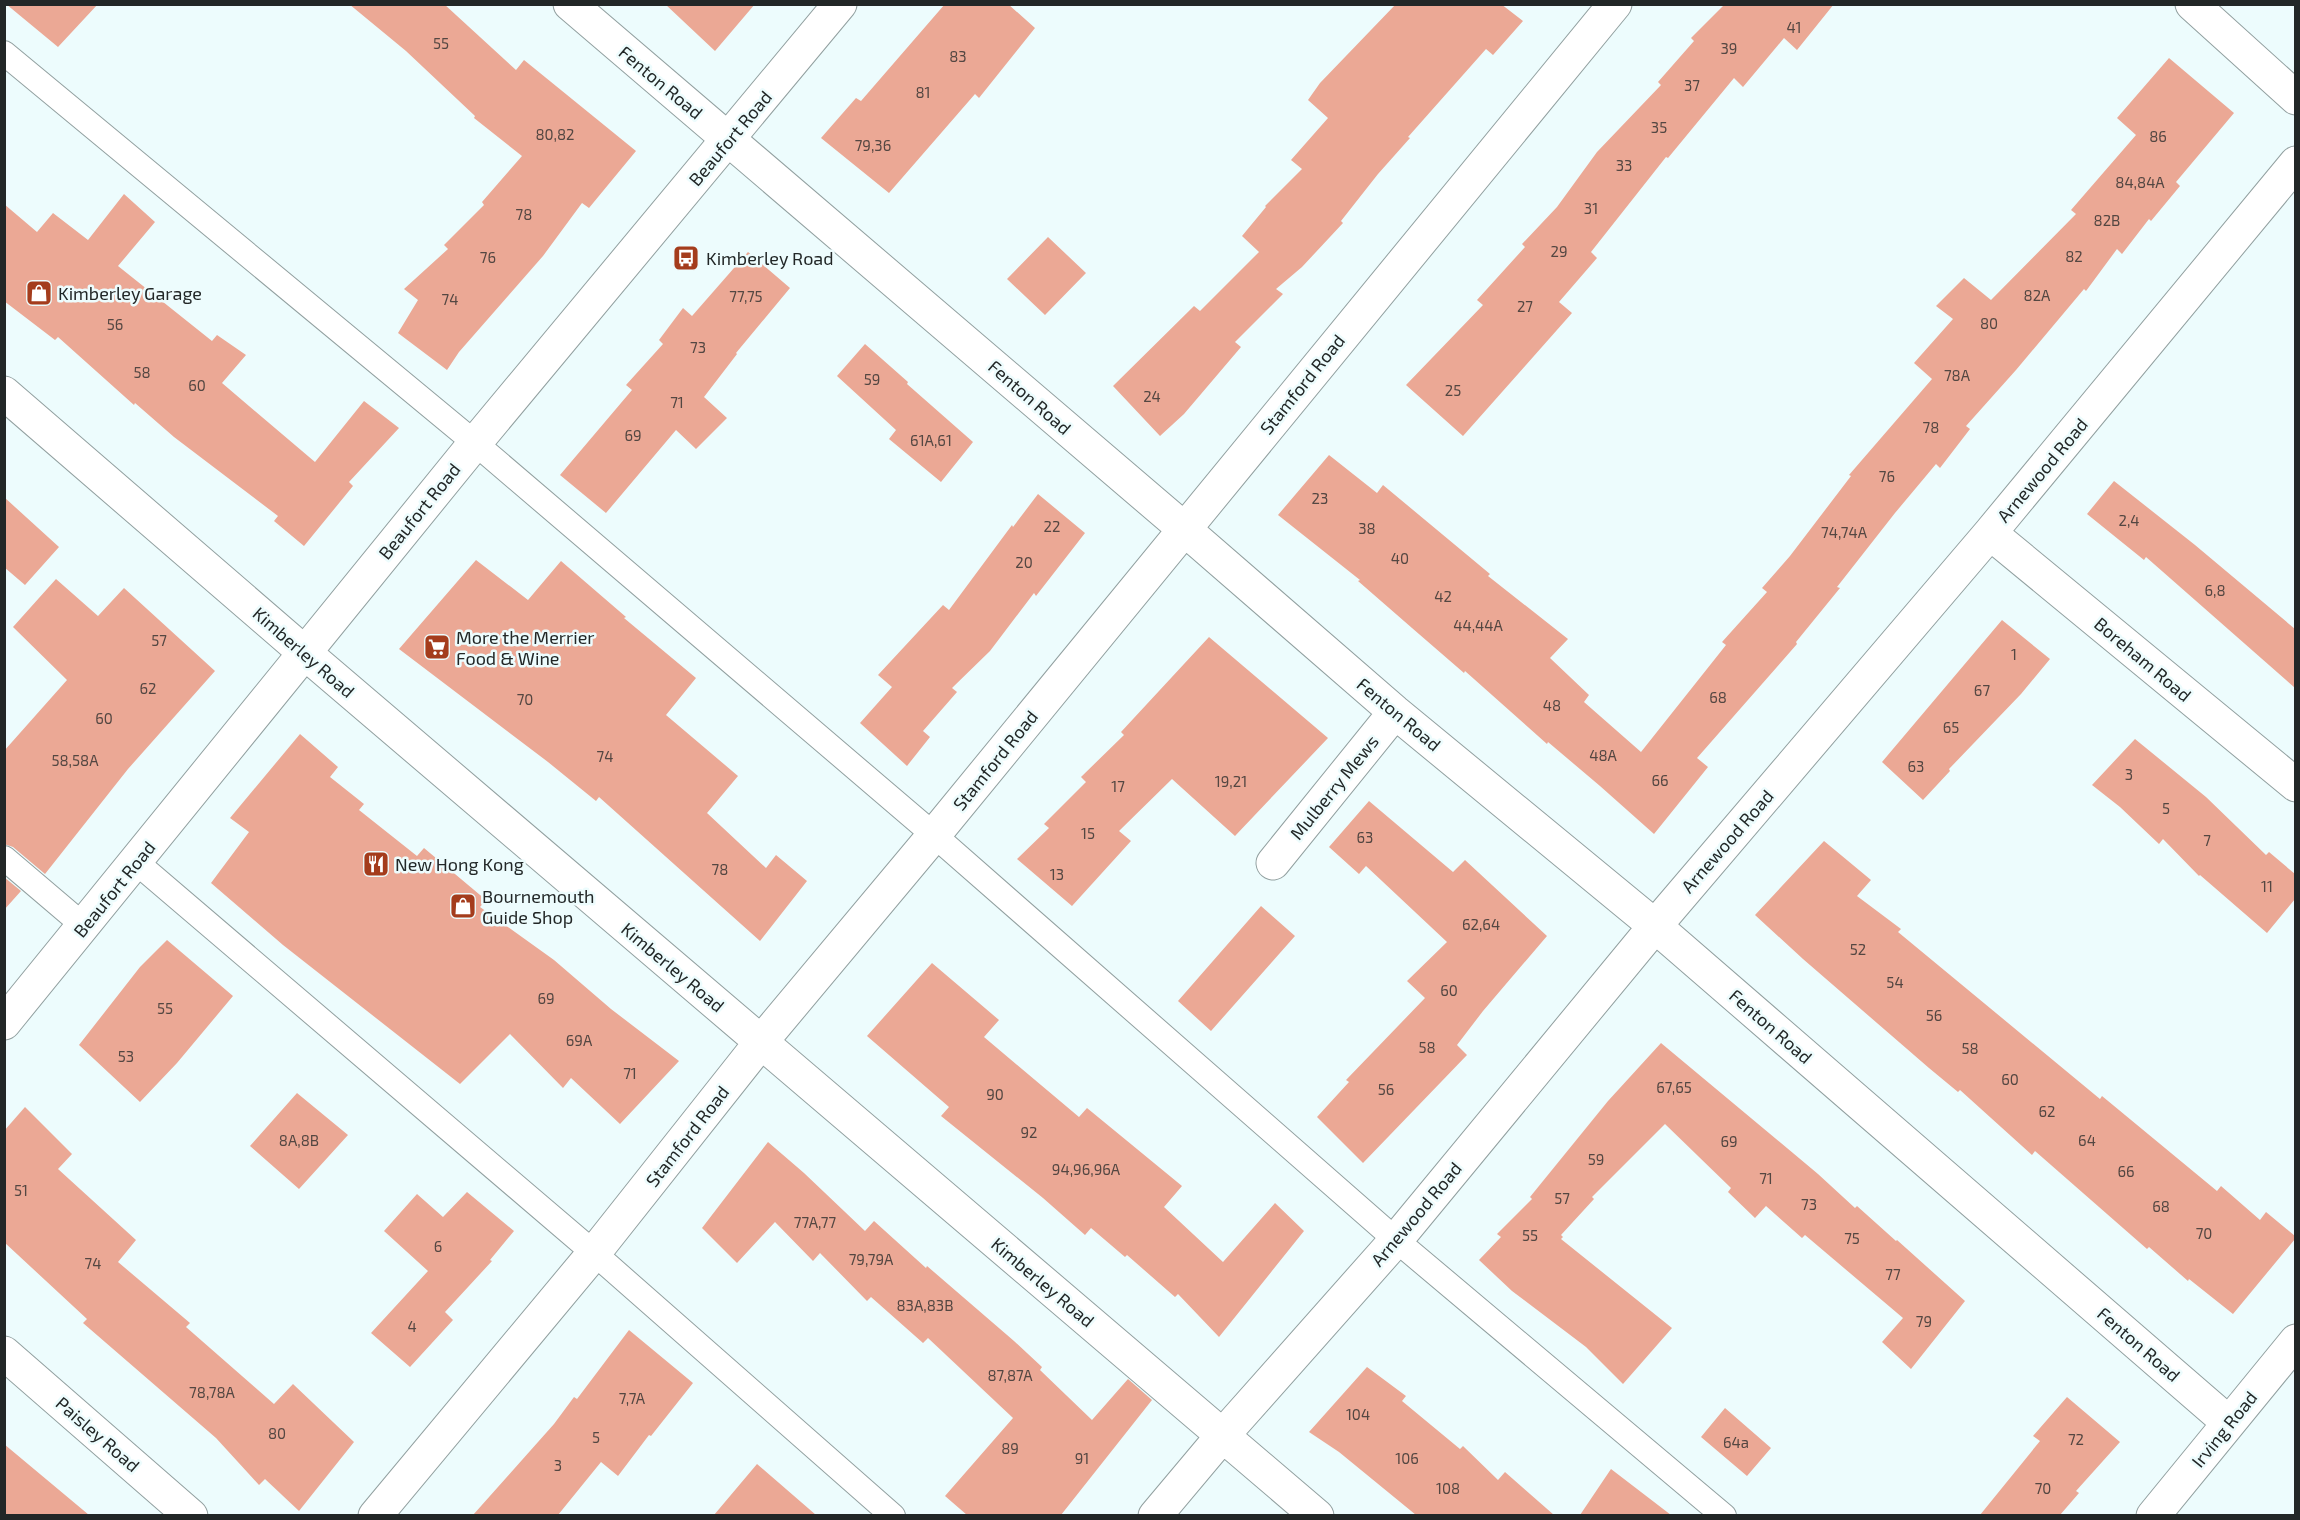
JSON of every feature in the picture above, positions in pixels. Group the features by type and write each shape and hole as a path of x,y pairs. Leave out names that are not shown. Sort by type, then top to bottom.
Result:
{"street":[{"name":"Fenton Road","path":"570,4 1184,528 1395,712 1655,926 2229,1423"},
{"name":"Beaufort Road","path":"4,1023 475,442 840,4"},
{"name":"Stamford Road","path":"375,1515 594,1253 760,1042 934,835 1615,4"},
{"path":"2192,4 2295,98"},
{"name":"Arnewood Road","path":"1155,1515 1222,1435 1396,1240 1655,926 1990,533 2295,163"},
{"name":"Kimberley Road","path":"4,393 760,1042 1317,1515"},
{"name":"Boreham Road","path":"1990,533 2295,785"},
{"name":"Mulberry Mews","path":"1273,863 1395,712"},
{"name":"Irving Road","path":"2153,1515 2295,1341"},
{"name":"Paisley Road","path":"4,1353 191,1515"}],"lane":[{"path":"4,53 475,442 934,835 1396,1240 1724,1515"},
{"path":"4,858 84,926"},
{"path":"136,862 594,1253 893,1515"}],"building":[{"path":"6,4 98,4 58,47"},
{"path":"349,4 444,4 516,70 524,60 636,151 589,208 582,203 543,256 459,352 447,370 398,333 418,300 404,289 448,249 444,245 484,205 482,202 522,156 474,118 475,116 406,51"},
{"path":"665,4 755,4 715,51"},
{"path":"945,4 1008,4 1035,28 979,98 975,94 889,193 821,138 856,98 861,101"},
{"path":"1396,4 1501,4 1523,21 1493,55 1486,49 1408,137 1410,138 1341,221 1343,223 1302,267 1276,289 1283,294 1235,342 1241,347 1184,414 1160,436 1113,386 1194,306 1200,311 1259,252 1242,236 1265,206 1302,169 1291,160 1328,118 1308,100 1320,83"},
{"path":"1725,4 1834,4 1797,50 1784,38 1743,87 1734,78 1668,158 1666,157 1591,252 1597,258 1559,302 1572,313 1463,436 1406,385 1483,305 1477,300 1525,247 1522,244 1557,207 1597,152 1661,85 1658,82 1694,41 1691,38"},
{"path":"2169,58 2234,113 2176,182 2180,186 2151,221 2149,219 2122,254 2117,249 2086,291 2084,289 1966,426 1970,429 1940,468 1936,464 1837,587 1840,588 1796,642 1797,644 1697,758 1708,767 1654,834 1465,671 1464,673 1358,581 1360,580 1278,515 1329,455 1377,493 1383,485 1490,574 1488,576 1568,639 1550,658 1589,695 1584,702 1641,752 1726,645 1722,642 1767,592 1762,588 1790,556 1851,476 1849,475 1932,379 1914,363 1953,319 1936,306 1964,278 1991,300 2076,214 2071,210 2136,135 2117,118"},
{"path":"124,194 155,222 118,266 212,341 217,335 246,355 222,383 315,462 364,401 399,428 349,482 353,486 304,546 274,521 278,516 174,437 135,403 134,405 58,337 55,340 4,301 4,204 37,232 53,213 88,240"},
{"path":"1048,237 1086,273 1045,315 1007,279"},
{"path":"748,252 790,288 736,353 704,397 727,418 696,449 676,430 606,513 560,475 632,390 626,385 663,344 659,340 683,308 692,316"},
{"path":"865,344 973,442 941,482 889,439 896,430 837,376"},
{"path":"2114,481 2295,629 2295,688 2146,557 2144,560 2087,514"},
{"path":"1038,494 1085,533 1036,596 1034,593 990,651 952,688 957,692 923,731 930,737 907,766 860,723 892,687 878,675 943,605 949,610"},
{"path":"4,497 59,547 25,585 4,567"},
{"path":"476,560 528,600 561,561 626,617 624,618 696,678 666,715 738,776 707,813 766,868 776,855 807,881 760,941 599,797 596,801 399,649"},
{"path":"56,579 98,616 124,588 215,671 128,769 45,874 13,847 4,844 4,751 67,680 13,627"},
{"path":"2002,620 2050,659 2021,694 1949,769 1950,771 1923,800 1882,762"},
{"path":"1209,637 1328,738 1235,836 1172,779 1119,831 1131,841 1072,906 1017,859 1049,828 1044,824 1086,782 1081,777 1124,735 1121,732"},
{"path":"300,734 338,767 330,777 364,804 359,810 417,856 424,848 486,900 480,907 554,960 611,1009 679,1061 620,1124 571,1078 563,1088 510,1034 460,1084 283,945 211,883 249,832 230,818"},
{"path":"2135,739 2206,797 2266,855 2269,852 2295,874 2295,899 2267,933 2199,876 2163,839 2159,844 2120,807 2092,785"},
{"path":"1369,801 1453,872 1465,860 1547,936 1457,1045 1467,1055 1363,1163 1317,1117 1349,1082 1346,1080 1425,998 1407,981 1447,942 1366,866 1359,874 1329,847"},
{"path":"1824,841 1871,880 1857,896 1901,929 1898,932 2100,1099 2102,1096 2217,1191 2221,1186 2260,1220 2266,1212 2295,1236 2295,1239 2233,1314 2189,1279 2188,1281 2149,1247 2147,1249 2035,1151 2032,1155 1960,1090 1958,1092 1929,1068 1755,915"},
{"path":"4,877 21,891 4,910"},
{"path":"1261,906 1295,936 1211,1031 1178,1001"},
{"path":"167,940 233,996 177,1063 140,1102 79,1045 140,967"},
{"path":"932,963 999,1020 984,1037 1079,1117 1087,1108 1182,1186 1164,1207 1223,1262 1275,1203 1304,1231 1219,1337 1178,1294 1175,1297 1127,1255 1125,1257 1091,1228 1085,1235 941,1116 949,1107 867,1036"},
{"path":"1661,1043 1818,1174 1855,1208 1857,1206 1965,1301 1911,1369 1882,1342 1903,1318 1805,1235 1802,1238 1766,1206 1755,1218 1728,1192 1731,1188 1665,1124 1592,1197 1594,1199 1561,1235 1563,1237 1561,1239 1672,1328 1623,1384 1586,1347 1512,1291 1479,1260 1501,1237 1497,1234 1532,1199 1530,1197 1608,1101"},
{"path":"297,1093 348,1135 299,1189 250,1146"},
{"path":"25,1107 72,1154 58,1169 136,1240 118,1262 190,1323 186,1327 274,1404 293,1384 354,1442 299,1511 265,1479 259,1485 216,1438 83,1323 87,1319 4,1242 4,1131"},
{"path":"768,1142 865,1231 874,1221 926,1268 927,1266 1042,1367 1040,1370 1092,1420 1128,1379 1152,1400 1061,1515 967,1515 945,1496 1013,1418 928,1338 923,1343 871,1297 867,1301 820,1253 813,1261 775,1222 737,1263 702,1228"},
{"path":"467,1192 514,1231 490,1260 492,1261 445,1312 453,1320 410,1367 371,1333 428,1271 384,1231 417,1194 443,1217"},
{"path":"629,1330 693,1383 618,1476 601,1462 558,1515 473,1515 554,1424 574,1397 577,1399"},
{"path":"1367,1367 1406,1396 1402,1401 1460,1449 1463,1446 1498,1480 1505,1472 1554,1515 1416,1515 1339,1452 1309,1432"},
{"path":"2067,1397 2120,1442 2076,1491 2079,1493 2060,1515 1980,1515 2040,1441 2033,1436"},
{"path":"1725,1408 1771,1448 1747,1476 1701,1437"},
{"path":"4,1444 89,1515 4,1515"},
{"path":"757,1464 816,1515 714,1515"},
{"path":"1611,1469 1671,1515 1580,1515"}],"place":[{"name":"Kimberley Road","path":"686,258"},
{"name":"Kimberley Garage","path":"39,293"},
{"name":"More the Merrier Food & Wine","path":"437,647"},
{"name":"New Hong Kong","path":"376,864"},
{"name":"Bournemouth Guide Shop","path":"463,906"}]}
